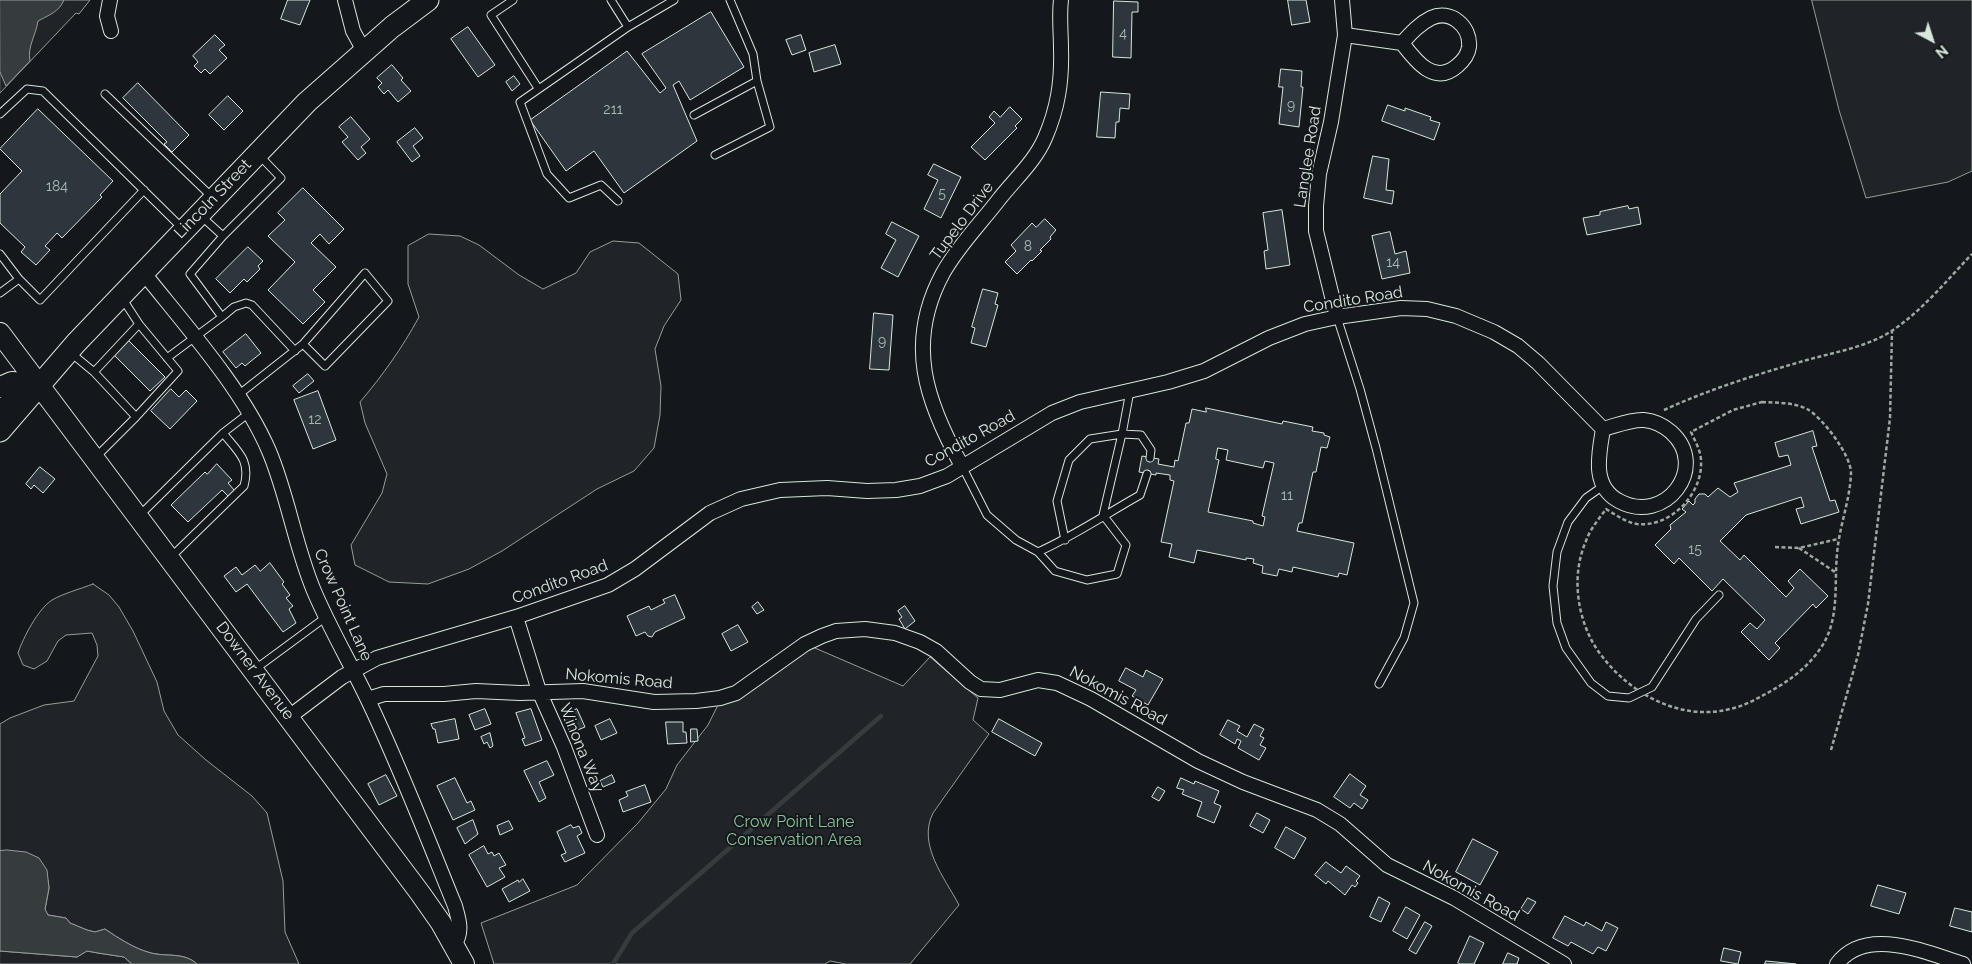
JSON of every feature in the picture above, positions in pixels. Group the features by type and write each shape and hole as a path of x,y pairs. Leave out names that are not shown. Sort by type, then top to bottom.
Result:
{"main road":[{"name":"Lincoln Street","path":"0,431 38,384 121,295 307,102 428,0"}],"street":[{"path":"110,0 107,16 110,31"},
{"path":"345,0 353,31 364,52"},
{"name":"Tupelo Drive","path":"962,466 944,433 928,391 923,361 923,331 930,302 944,273 961,248 1031,163 1045,138 1059,99 1062,52 1061,0"},
{"name":"Langlee Road","path":"1337,317 1318,239 1316,206 1319,174 1331,122 1345,35 1342,0"},
{"path":"1345,35 1402,43 1419,64 1430,71 1439,73 1452,70 1464,59 1469,46 1466,31 1460,22 1446,16 1433,17 1417,27 1402,43"},
{"name":"Crow Point Lane","path":"143,272 194,336 249,412 270,453 304,565 326,617 368,700 455,906 460,938 454,945"},
{"name":"Condito Road","path":"289,717 353,670 370,661 399,650 516,617 608,585 635,570 710,513 741,500 780,490 827,488 896,490 920,486 947,476 1052,413 1080,402 1168,382 1204,371 1269,338 1304,324 1337,317 1401,308 1427,309 1456,316 1494,332 1518,346 1538,363 1603,429"},
{"name":"Downer Avenue","path":"0,332 420,892 464,964"},
{"path":"0,387 12,382 38,384"},
{"path":"0,410 38,384"},
{"path":"1643,420 1662,425 1679,439 1685,455 1685,475 1675,494 1660,504 1643,508 1629,506 1616,500 1603,486 1598,467 1603,429 1643,420"},
{"name":"Winona Way","path":"516,617 539,691 564,747 597,835"},
{"name":"Nokomis Road","path":"368,700 384,694 539,691 583,691 654,702 696,701 720,698 744,688 805,644 822,636 836,631 865,629 895,633 920,642 936,651 970,682 981,689 1000,690 1038,680 1057,683 1092,699 1198,761 1272,794 1317,810 1340,824 1388,865 1454,898 1564,964"},
{"path":"1837,964 1851,952 1875,943 1894,944 1963,964"}],"lane":[{"path":"513,0 491,15 538,88"},
{"path":"611,0 628,27"},
{"path":"618,200 601,185 569,198 547,174 520,102 628,27 674,0"},
{"path":"714,155 770,127 757,81 753,54 730,0"},
{"path":"694,115 757,81"},
{"path":"0,114 27,89 43,91 184,230"},
{"path":"106,94 206,206 223,236"},
{"path":"222,317 190,274 223,236 281,178 257,154"},
{"path":"0,254 19,279 40,300 144,190"},
{"path":"237,396 303,344 364,273 388,301 326,366 303,344"},
{"path":"0,293 19,279"},
{"path":"95,458 178,371 139,324 121,295"},
{"path":"166,358 234,307 246,303 252,306 295,350"},
{"path":"1337,317 1376,448 1414,602 1404,638 1379,684"},
{"path":"94,372 139,324"},
{"path":"69,351 94,372 136,417"},
{"path":"1103,515 1130,390"},
{"path":"139,516 223,433 249,412"},
{"path":"170,558 244,486 247,473 244,459 223,433"},
{"path":"1065,540 1057,501 1069,460 1090,440 1122,434 1141,435 1151,450 1150,458"},
{"path":"962,466 987,516 1016,540 1038,552 1055,571 1087,580 1117,574 1126,545 1103,515"},
{"path":"1038,552 1065,540 1140,494 1147,474"},
{"path":"1603,486 1586,498 1568,522 1557,552 1553,586 1557,623 1566,648 1591,683 1608,696 1629,698 1652,687 1696,619 1720,595"},
{"path":"254,670 326,617"}],"path":[{"path":"1643,420 1710,391 1874,341 1892,331 1910,317 1972,254"},
{"path":"1831,750 1858,655 1868,604 1890,418 1892,331"},
{"path":"1762,402 1788,403 1808,410 1838,440 1851,470 1849,494 1838,538 1835,572 1836,601 1831,628 1820,649 1786,682 1752,702 1729,710 1704,712 1679,709 1658,702 1642,693 1619,676 1604,659 1585,626 1578,596 1577,582 1579,561 1586,540 1606,509 1624,520 1638,524 1665,520 1686,503 1694,492 1700,477 1701,461 1691,432 1733,410 1762,402"},
{"path":"1775,547 1799,548 1838,538"},
{"path":"1799,548 1835,572"}],"green space":[{"path":"0,0 90,0 79,14 76,13 0,93"},
{"path":"1812,0 1972,0 1972,171 1948,182 1866,198 1839,110"},
{"path":"429,234 460,236 479,245 519,275 543,289 576,273 590,252 613,241 639,243 678,274 681,300 664,326 655,349 661,386 660,415 654,448 634,471 597,489 502,551 469,569 428,584 389,582 355,565 351,545 382,493 387,474 365,423 360,402 392,361 419,317 408,284 408,246"},
{"path":"93,584 109,595 119,607 133,631 157,682 164,711 178,735 252,796 267,813 283,881 285,932 299,964 197,964 181,956 157,954 139,949 105,929 95,932 87,930 70,923 66,918 48,915 45,910 49,888 48,880 0,851 0,724 10,718 44,705 74,701 98,656 97,645 92,633 66,635 58,641 47,661 34,669 23,665 18,653 32,624 47,604 61,596"},
{"name":"Crow Point Lane Conservation Area","path":"808,645 903,686 930,657 978,698 973,720 989,734 933,813 929,825 928,837 935,861 959,905 910,964 846,964 830,961 825,964 494,964 481,923 577,885 638,823 666,789 677,765 708,725 718,705"},
{"path":"0,951 77,957 87,951 124,957 132,964 0,964"}],"shaded area":[{"path":"0,0 64,0 50,15 38,21 29,56 30,61 6,86 0,72"},
{"path":"0,851 26,852 39,858 47,870 49,888 45,909 48,915 66,918 70,923 95,932 105,929 139,949 157,954 181,956 197,964 132,964 124,957 87,951 77,957 0,951"}],"building":[{"path":"288,0 310,0 300,25 281,19"},
{"path":"1288,0 1306,0 1310,22 1292,25"},
{"path":"1114,1 1138,2 1138,12 1132,12 1131,58 1113,57"},
{"path":"711,12 744,67 690,100 679,81 673,85 697,141 624,193 594,151 566,171 530,120 627,51 660,93 666,88 642,54"},
{"path":"468,27 495,65 478,77 451,39"},
{"path":"215,35 225,45 219,50 227,58 210,74 205,69 201,73 194,66 198,62 193,56"},
{"path":"801,35 806,50 792,55 786,40"},
{"path":"835,45 841,64 814,72 809,53"},
{"path":"392,65 403,78 401,80 411,91 398,102 388,90 384,94 378,87 382,83 377,78"},
{"path":"1281,69 1302,71 1301,87 1303,87 1299,127 1279,124 1283,87 1279,87"},
{"path":"514,76 520,84 512,91 506,82"},
{"path":"138,83 189,135 172,152 164,144 167,142 123,98"},
{"path":"1101,92 1130,94 1129,109 1120,108 1119,122 1116,122 1115,138 1097,137"},
{"path":"228,96 243,111 224,130 209,115"},
{"path":"1388,105 1405,111 1405,108 1431,117 1430,120 1440,123 1434,140 1382,121"},
{"path":"1010,107 1022,119 1015,126 1017,128 985,160 971,147 995,123 989,117 994,111 1000,117"},
{"path":"38,109 113,181 100,195 102,197 62,238 57,233 45,246 50,250 36,265 21,252 25,247 0,223 0,194 22,171 0,149"},
{"path":"351,117 370,139 361,147 366,153 358,160 342,142 348,137 339,127"},
{"path":"415,128 423,138 413,146 420,156 412,162 397,142"},
{"path":"1373,156 1389,159 1386,190 1394,191 1392,204 1364,198"},
{"path":"934,164 961,177 941,218 924,209 938,180 928,175"},
{"path":"303,188 344,229 329,244 320,234 311,243 336,267 313,290 325,302 303,324 268,290 295,262 268,236 285,220 278,213"},
{"path":"1628,206 1629,209 1638,207 1641,224 1587,235 1583,218"},
{"path":"1282,210 1290,265 1266,269 1264,251 1268,250 1263,213"},
{"path":"1045,219 1056,230 1050,237 1051,239 1040,250 1042,251 1017,274 1005,262 1016,251 1011,245 1032,223 1036,227"},
{"path":"892,222 919,236 898,277 881,268 896,240 886,234"},
{"path":"1390,232 1395,254 1406,251 1410,273 1382,279 1372,236"},
{"path":"248,247 263,261 258,266 260,269 247,282 244,279 230,293 216,279"},
{"path":"983,289 998,293 995,304 998,305 986,347 971,343 975,328 972,327"},
{"path":"874,313 893,315 889,370 870,369"},
{"path":"246,334 261,353 245,366 242,363 236,368 223,352"},
{"path":"129,341 165,377 150,391 114,355"},
{"path":"308,374 314,381 299,393 293,386"},
{"path":"171,389 179,397 186,390 197,401 170,429 151,411"},
{"path":"318,391 336,440 313,449 294,400"},
{"path":"1206,408 1282,424 1283,421 1313,427 1312,431 1324,433 1324,435 1330,437 1327,448 1321,447 1316,472 1313,472 1302,523 1299,523 1297,531 1354,543 1347,575 1339,573 1338,577 1293,567 1292,572 1279,569 1277,576 1262,573 1263,566 1253,563 1254,559 1246,558 1246,560 1197,550 1194,563 1169,557 1172,544 1161,542 1174,481 1170,480 1170,475 1139,472 1142,456 1159,459 1158,464 1174,467 1175,460 1178,461 1186,423 1189,423 1192,409 1206,412","holes":["1218,448 1228,450 1226,460 1263,468 1265,461 1274,463 1262,516 1265,517 1263,526 1253,523 1253,521 1208,512 1219,460 1216,459"]},
{"path":"1813,431 1817,446 1812,447 1830,501 1835,500 1839,512 1801,524 1796,509 1804,507 1801,497 1746,515 1720,541 1740,560 1744,555 1786,597 1794,588 1788,581 1800,569 1828,596 1816,608 1813,604 1775,643 1780,648 1769,660 1741,632 1750,623 1757,629 1765,620 1723,579 1712,591 1679,558 1674,564 1655,545 1671,529 1670,525 1686,512 1682,509 1689,501 1693,505 1699,494 1705,494 1708,497 1718,488 1730,497 1738,492 1734,483 1791,465 1788,455 1779,457 1775,443"},
{"path":"217,464 232,480 228,483 235,491 229,497 222,490 188,522 171,505 205,472 207,474"},
{"path":"40,467 55,479 43,493 34,485 31,489 26,484"},
{"path":"270,563 284,582 282,584 290,595 286,598 293,606 289,609 296,623 283,632 247,584 236,592 224,576 236,567 242,575 255,565 260,571"},
{"path":"675,595 685,618 655,632 652,637 648,636 645,632 636,636 627,616 649,606 651,610 665,603 663,600"},
{"path":"758,602 764,610 757,614 752,607"},
{"path":"905,606 915,621 905,629 899,619 902,617 898,611"},
{"path":"738,625 748,642 731,651 722,634"},
{"path":"1126,668 1143,677 1146,670 1163,679 1148,705 1132,696 1136,690 1119,681"},
{"path":"485,709 491,724 475,730 469,715"},
{"path":"531,709 542,740 525,746 522,739 525,738 516,713"},
{"path":"577,709 585,727 570,733 563,716"},
{"path":"455,719 459,739 438,743 435,729 433,729 431,724"},
{"path":"610,719 617,733 601,740 595,726"},
{"path":"999,719 1042,743 1035,756 992,732"},
{"path":"1228,720 1240,726 1237,731 1247,737 1254,724 1264,729 1260,736 1264,738 1260,745 1266,748 1259,760 1238,748 1241,741 1237,739 1235,744 1220,735"},
{"path":"666,722 683,722 683,732 686,732 687,743 668,744"},
{"path":"691,729 697,729 698,741 691,742"},
{"path":"490,733 493,746 490,748 487,742 484,744 481,737"},
{"path":"547,761 554,775 539,782 546,798 539,802 524,771"},
{"path":"1350,774 1366,786 1360,795 1368,800 1362,809 1354,803 1350,808 1334,797"},
{"path":"386,775 397,796 379,805 368,784"},
{"path":"612,775 615,782 603,787 600,781"},
{"path":"455,778 467,803 471,801 475,810 453,820 437,786"},
{"path":"1181,778 1194,784 1195,781 1219,791 1214,803 1221,806 1214,823 1197,816 1202,802 1182,794 1184,790 1177,788"},
{"path":"645,785 651,802 623,812 619,800 628,796 626,792"},
{"path":"1158,787 1165,791 1159,801 1152,797"},
{"path":"1257,813 1270,820 1263,833 1250,826"},
{"path":"473,820 478,834 465,844 457,828"},
{"path":"509,821 513,829 500,835 497,826"},
{"path":"571,825 573,828 579,826 582,833 577,836 585,853 565,862 561,855 566,853 557,832"},
{"path":"1286,827 1306,838 1294,859 1275,848"},
{"path":"1473,839 1498,852 1480,885 1456,872"},
{"path":"484,846 488,854 492,852 494,856 499,853 506,865 499,868 505,877 487,887 469,855"},
{"path":"1326,862 1341,873 1346,866 1360,876 1356,881 1358,883 1355,887 1352,885 1345,895 1328,881 1326,884 1315,875"},
{"path":"523,879 530,891 509,902 502,889"},
{"path":"1878,885 1906,893 1899,914 1871,906"},
{"path":"1379,897 1390,903 1381,922 1370,917"},
{"path":"1528,898 1536,902 1528,914 1521,909"},
{"path":"1406,907 1420,915 1407,939 1393,931"},
{"path":"1955,908 1972,912 1972,932 1950,926"},
{"path":"1565,916 1584,926 1586,922 1602,931 1606,922 1618,928 1606,951 1598,947 1593,954 1571,942 1568,946 1553,938"},
{"path":"1425,922 1432,926 1416,954 1409,950"},
{"path":"1470,936 1484,943 1474,964 1460,964 1458,963"},
{"path":"1724,948 1741,952 1738,964 1721,961"},
{"path":"1508,953 1519,958 1517,964 1503,964"},
{"path":"1766,961 1796,964 1765,964"}],"waterway":[{"path":"613,964 632,933 881,716"}]}
